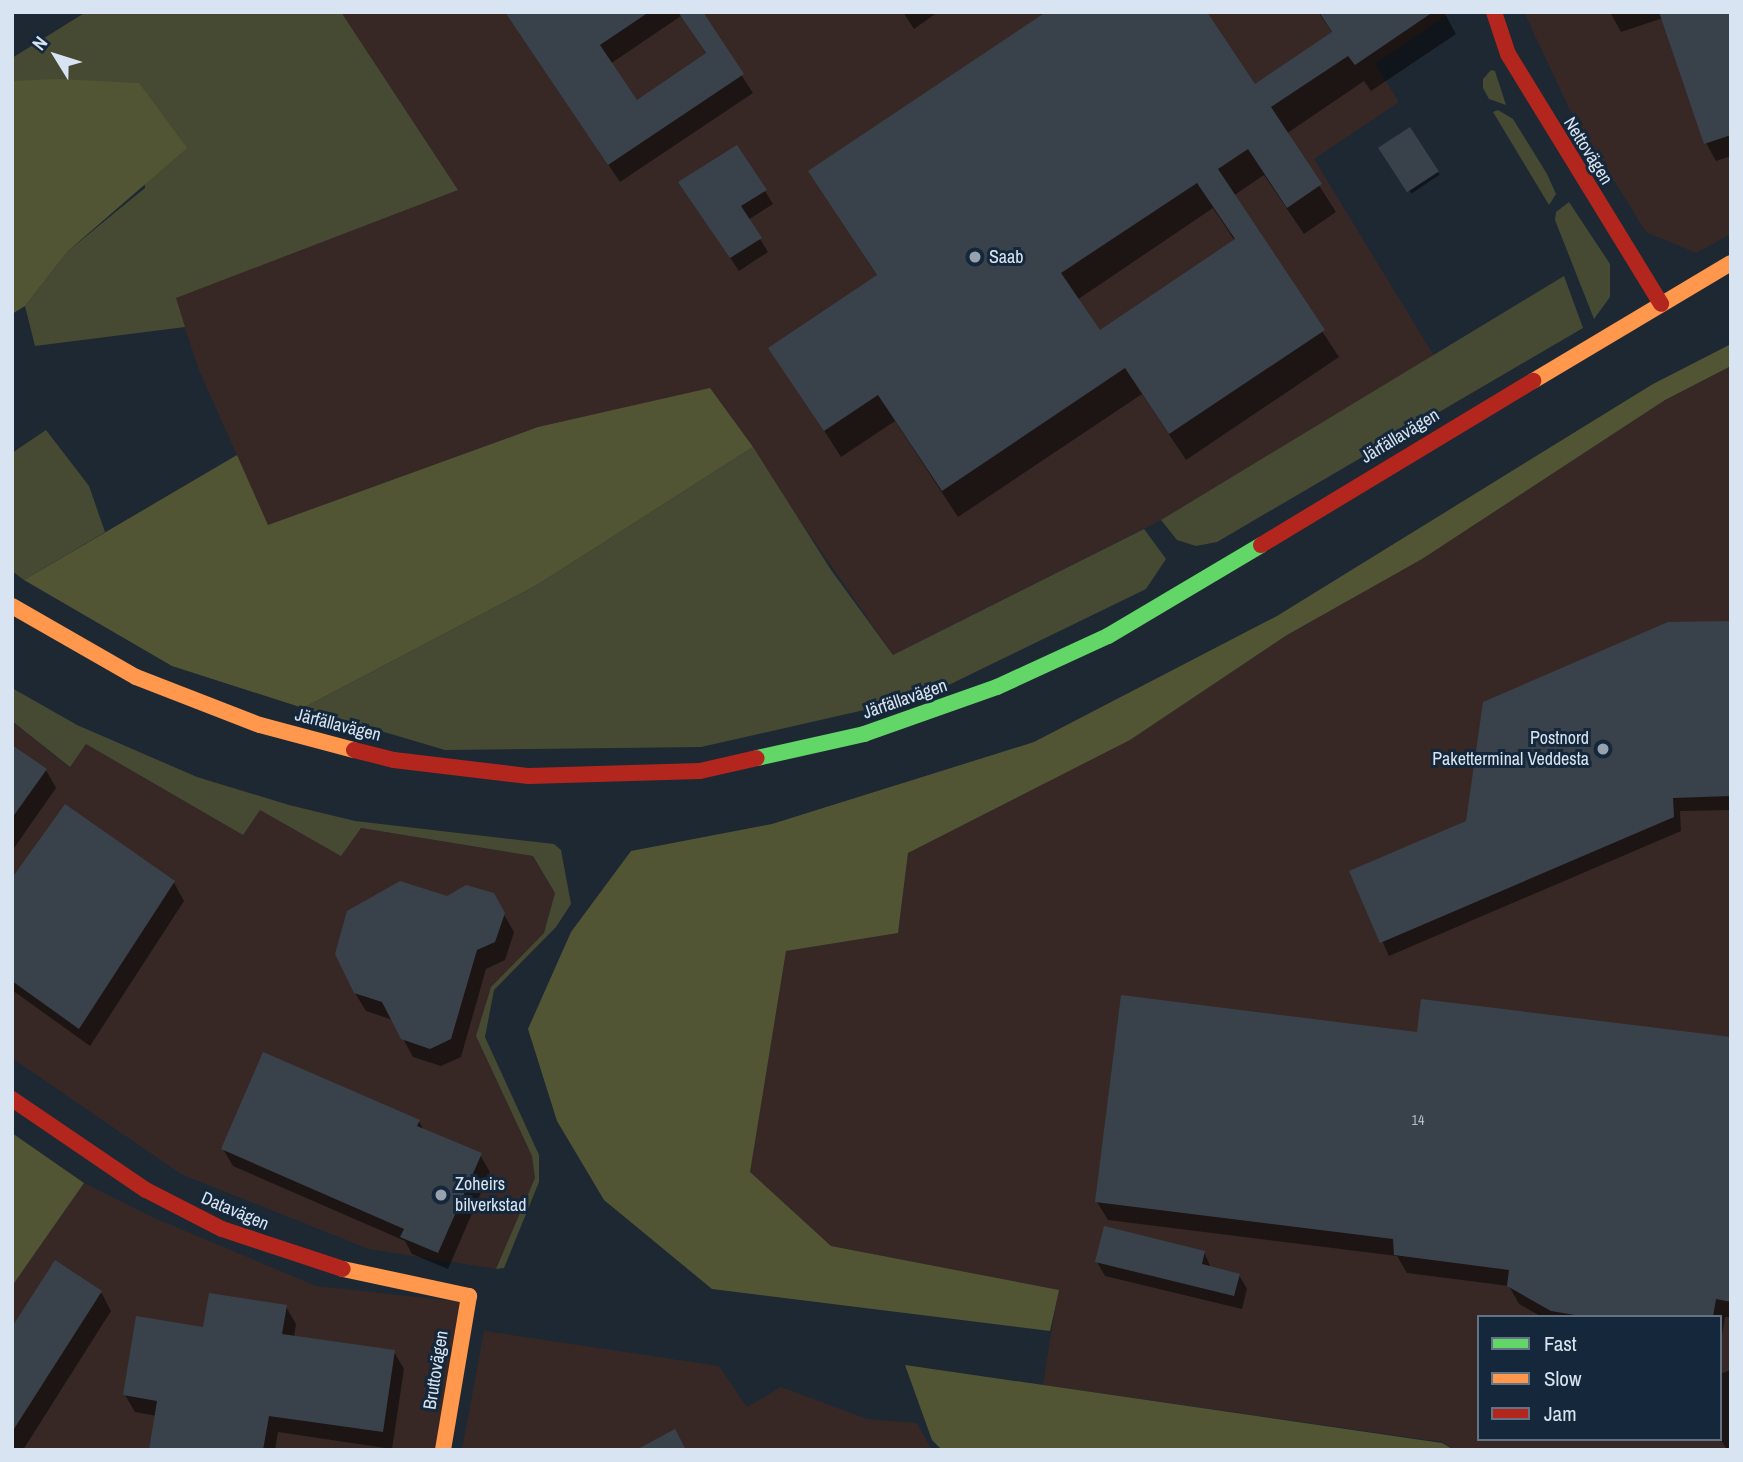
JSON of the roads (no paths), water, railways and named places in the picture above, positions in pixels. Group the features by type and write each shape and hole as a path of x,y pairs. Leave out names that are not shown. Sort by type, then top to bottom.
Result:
{"street":[{"name":"Nettovägen","path":"1494,12 1514,65 1661,304"},
{"name":"Järfällavägen","path":"12,606 136,677 260,725 394,760 529,776 700,771 864,734 998,687 1108,636 1731,263"},
{"name":"Datavägen","path":"12,1099 146,1190 222,1229 370,1278 469,1296"},
{"name":"Bruttovägen","path":"443,1450 469,1296"}],"place":[{"name":"Saab","path":"975,257"},
{"name":"Postnord Paketterminal Veddesta","path":"1603,749"},
{"name":"Zoheirs bilverkstad","path":"441,1195"}]}
